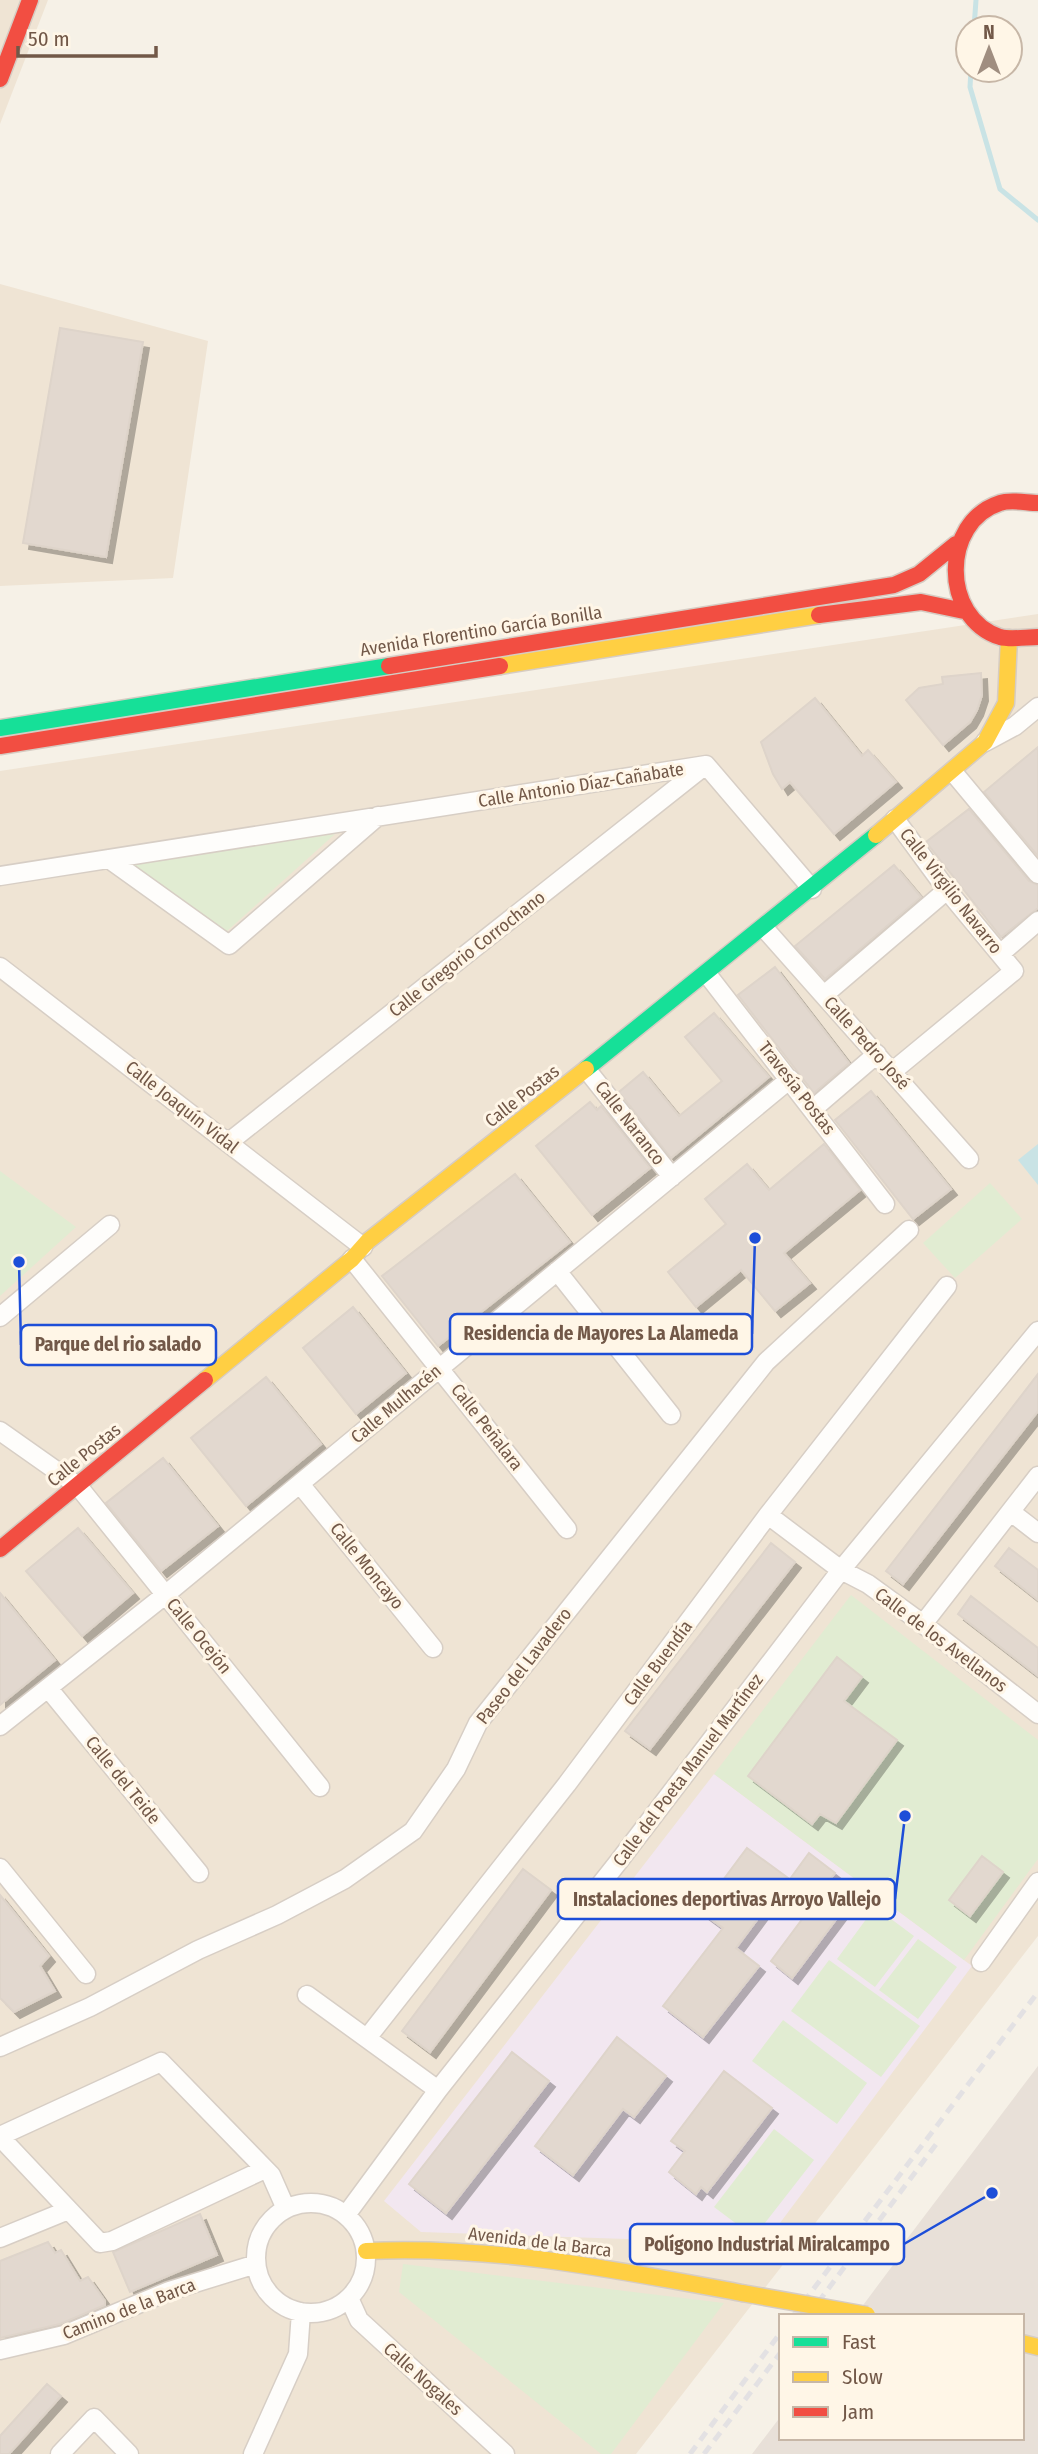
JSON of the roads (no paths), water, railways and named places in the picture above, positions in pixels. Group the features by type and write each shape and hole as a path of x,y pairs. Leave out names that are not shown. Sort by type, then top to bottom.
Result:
{"street":[{"path":"0,79 30,0"},
{"name":"Avenida Florentino García Bonilla","path":"0,728 894,585 919,574 956,544 967,526 988,508 1005,502 1038,503"},
{"path":"956,544 952,570 955,591 964,611 986,631 1009,638 1038,637"},
{"name":"Avenida Florentino García Bonilla","path":"0,746 885,604 921,602 964,611"},
{"name":"Calle Postas","path":"0,1549 358,1253 764,928 953,772 985,743 1006,704 1009,638"},
{"path":"985,743 1015,726 1038,707"},
{"name":"Calle Antonio Díaz-Cañabate","path":"0,876 706,765 812,889"},
{"name":"Calle Gregorio Corrochano","path":"229,1142 706,765"},
{"path":"953,772 1038,874"},
{"path":"109,859 229,945 378,816"},
{"name":"Calle Virgilio Navarro","path":"893,1071 1014,971 947,890 895,819"},
{"path":"824,995 947,890"},
{"path":"1000,954 1038,921"},
{"name":"Calle Pedro José","path":"764,928 969,1159"},
{"name":"Calle Joaquín Vidal","path":"0,967 229,1142 358,1253"},
{"name":"Travesía Postas","path":"707,974 885,1204"},
{"path":"813,1109 877,1054"},
{"name":"Calle Naranco","path":"587,1069 672,1177"},
{"name":"Calle Mulhacén","path":"0,1726 165,1595 790,1079"},
{"path":"0,1317 110,1225"},
{"name":"Paseo del Lavadero","path":"0,2047 90,2007 198,1950 277,1915 345,1879 413,1831 456,1769 478,1723 766,1362 909,1230"},
{"name":"Calle Peñalara","path":"358,1253 440,1368 567,1529"},
{"path":"557,1271 671,1415"},
{"name":"Calle Buendía","path":"367,2038 567,1784 768,1515 947,1286"},
{"name":"Calle del Poeta Manuel Martínez","path":"346,2215 439,2090 619,1861 841,1570 1035,1339"},
{"name":"Calle Ocejón","path":"0,1431 78,1486 320,1787"},
{"path":"923,1624 1038,1476"},
{"name":"Calle Moncayo","path":"300,1483 433,1647"},
{"path":"1011,1512 1038,1533"},
{"name":"Calle de los Avellanos","path":"768,1515 841,1570 868,1584 923,1624 1038,1714"},
{"name":"Calle del Teide","path":"48,1688 199,1873"},
{"path":"0,1868 86,1974"},
{"path":"981,1962 1038,1882"},
{"path":"307,1995 439,2090"},
{"path":"265,2169 112,2241 100,2243 66,2211 0,2136 161,2062 265,2169 279,2187 286,2209"},
{"path":"317,2204 332,2207 346,2215 356,2225 366,2251 363,2277 349,2298 335,2308 301,2312 285,2306 271,2295 261,2281 256,2264 257,2248 263,2232 273,2219 286,2209 317,2204"},
{"path":"0,2238 66,2211"},
{"name":"Avenida de la Barca","path":"366,2251 414,2250 530,2257 864,2314"},
{"name":"Camino de la Barca","path":"0,2350 64,2335 169,2291 256,2264"},
{"name":"Calle Nogales","path":"349,2298 352,2311 359,2320 505,2454"},
{"path":"253,2454 298,2354 301,2312"},
{"path":"60,2454 94,2418 129,2454"}],"water":[{"path":"1038,1144 1038,1185 1018,1160"}],"waterway":[{"path":"975,14 976,0"},
{"path":"970,84 1000,189 1038,220"}],"railway":[{"path":"795,2314 1038,1992"},
{"path":"809,2314 940,2139"},
{"path":"690,2454 779,2335"},
{"path":"704,2454 779,2355"}],"place":[{"name":"Residencia de Mayores La Alameda","path":"755,1238"},
{"name":"Parque del rio salado","path":"19,1262"},
{"name":"Instalaciones deportivas Arroyo Vallejo","path":"905,1816"},
{"name":"Polígono Industrial Miralcampo","path":"992,2193"}]}
